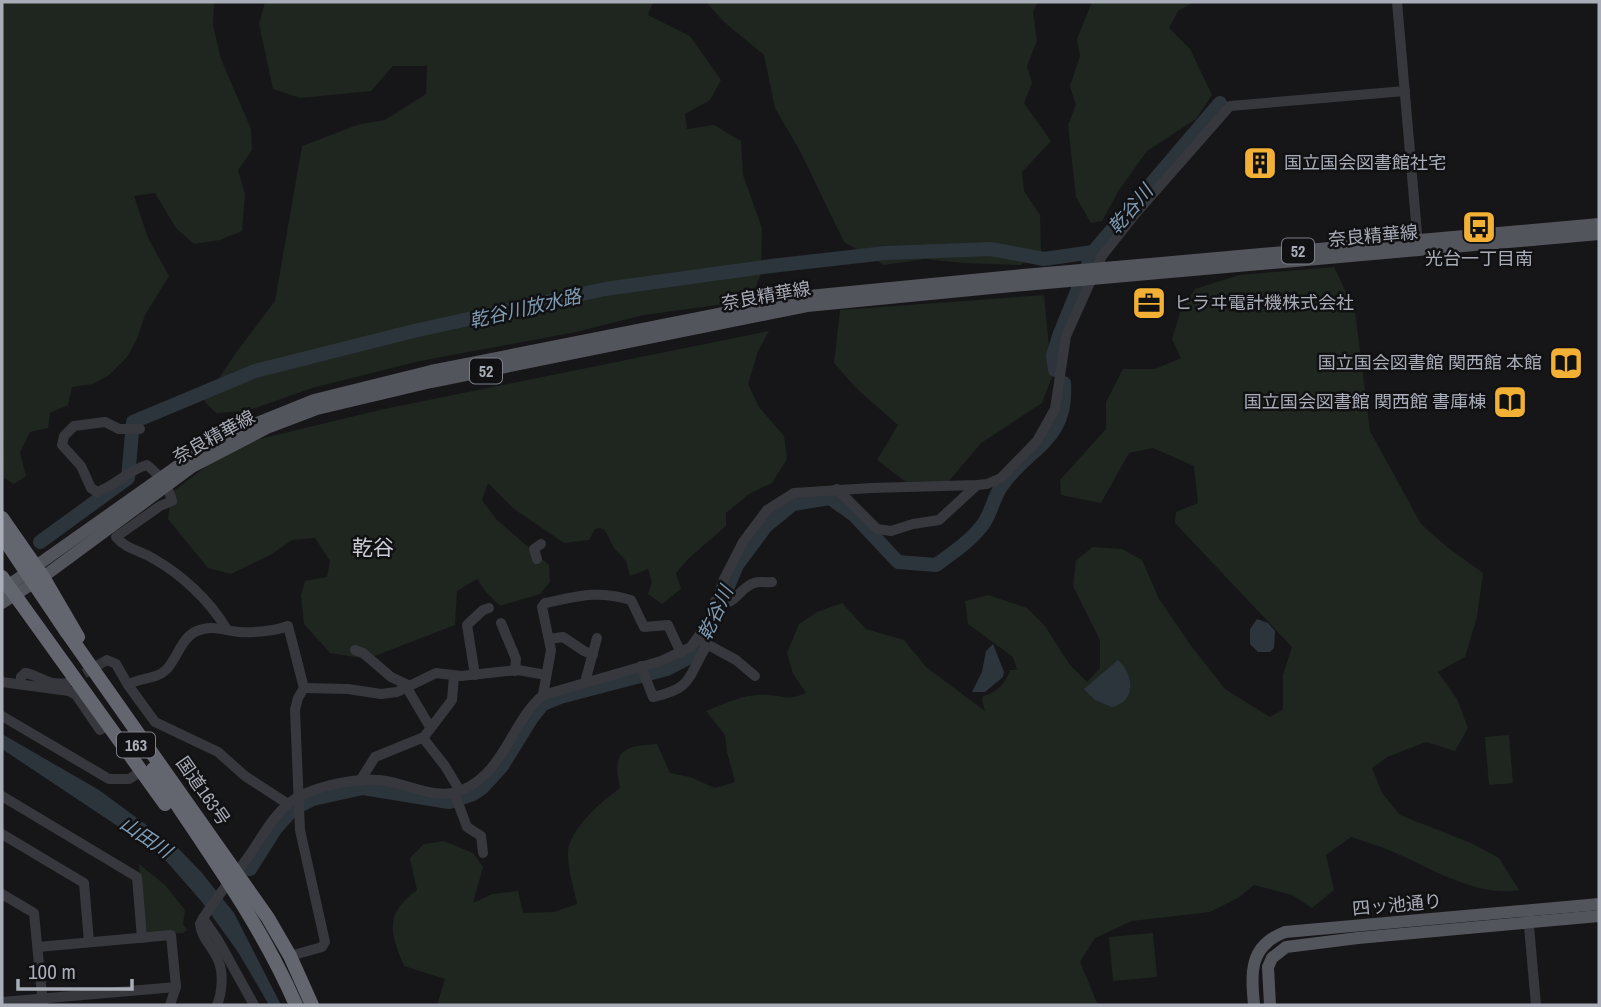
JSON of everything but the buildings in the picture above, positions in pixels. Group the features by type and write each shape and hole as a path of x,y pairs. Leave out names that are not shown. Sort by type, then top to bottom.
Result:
{"highway":[{"name":"163","path":"2,518 119,695 123,711"},
{"name":"国道163号","path":"2,536 210,855 230,882 268,918 290,956 312,1005"},
{"name":"国道163号","path":"2,553 123,711 245,905 282,972 296,1005"},
{"path":"7,587 172,815 210,855"}],"main road":[{"name":"奈良精華線","path":"2,603 7,587 39,572 163,481 267,428 317,409 379,393 807,306 1023,280 1418,244 1599,224"},
{"name":"奈良精華線","path":"1418,244 1599,234"},
{"name":"四ッ池通り","path":"1270,1005 1268,967 1272,958 1286,947 1528,917 1599,904"},
{"name":"四ッ池通り","path":"1254,1005 1252,977 1258,953 1274,936 1285,932 1528,917 1599,916"}],"street":[{"path":"1397,2 1418,244"},
{"path":"642,671 653,697 673,693 686,683 719,603 734,557 767,510 794,493 837,489 977,485 1000,478 1037,441 1055,409 1066,337 1102,257 1115,238 1230,106 1405,91"},
{"path":"140,429 119,429 105,422 74,426 64,436 62,445 81,466 91,488 97,492 147,465 163,481 172,501 160,506 116,537 124,546 157,561 197,591 218,614 226,628"},
{"path":"837,489 877,529 891,531 939,520 977,485"},
{"path":"537,559 534,549 541,544"},
{"path":"719,603 731,602 751,584 772,582"},
{"path":"543,695 551,650 543,621 543,604 575,595 601,593 632,600 644,627 668,625 681,653"},
{"path":"475,675 467,625 489,608"},
{"path":"501,623 516,659 516,671"},
{"path":"128,685 137,678 155,677 166,670 186,639 197,630 226,628 241,632 288,626 304,688 295,710 293,801 325,942 322,947 290,956"},
{"path":"550,639 563,637 593,654"},
{"path":"585,682 597,638"},
{"path":"217,1005 221,993 219,961 200,930 200,924 271,823 293,801 329,786 380,780 457,796 477,783 498,761 522,717 543,695 585,682 642,671 702,642"},
{"path":"702,642 736,660 755,676"},
{"path":"355,650 363,653 391,677 408,687 430,727"},
{"path":"107,660 116,664 155,722 218,752 245,776 293,801"},
{"path":"304,688 348,689 382,694 408,687 436,673 454,676 516,671 546,675"},
{"path":"20,684 25,673 30,673 44,682 67,683"},
{"path":"360,781 375,757 423,738 452,700 454,676"},
{"path":"2,682 69,691 76,695 100,730 109,725"},
{"path":"2,716 109,779 129,779 142,771"},
{"path":"423,738 451,773 467,827 481,836 482,853"},
{"path":"2,796 137,877 142,938"},
{"path":"2,834 84,883 89,943"},
{"path":"2,894 34,913 43,1002"},
{"path":"204,916 254,1005"},
{"path":"1528,917 1536,1005"},
{"path":"38,947 171,935 176,987 170,1005"},
{"path":"2,1002 43,1002 176,987"}],"shaded area":[{"path":"2,2 214,2 213,25 221,59 251,129 252,150 238,170 245,194 242,231 220,240 194,244 176,228 155,193 134,196 148,238 169,276 145,315 137,339 127,357 109,375 93,384 72,387 68,405 50,413 48,428 30,432 20,452 26,476 14,484 2,477"},
{"path":"265,2 653,2 648,15 690,36 721,80 710,100 685,114 687,129 714,125 741,141 743,175 762,228 761,273 753,295 740,302 644,315 576,332 420,361 312,388 247,411 216,413 204,401 275,301 302,146 360,124 385,120 426,94 427,66 393,66 371,91 300,98 273,89 259,24"},
{"path":"706,2 1038,2 1033,12 1037,41 1027,66 1032,83 1024,103 1051,141 1022,172 1024,191 1040,215 1041,253 1020,265 925,259 884,265 844,242 800,151 775,108 764,55 724,22"},
{"path":"1092,2 1194,2 1178,11 1169,28 1190,49 1212,95 1196,119 1147,151 1119,190 1102,221 1091,223 1076,197 1068,125 1076,105 1070,86 1080,56 1077,39"},
{"path":"1334,267 1355,311 1370,431 1421,524 1483,573 1477,617 1465,657 1438,672 1457,699 1468,728 1455,751 1426,742 1387,757 1372,768 1382,793 1400,815 1471,843 1499,858 1519,890 1489,890 1457,881 1386,849 1351,837 1326,855 1334,890 1312,908 1292,895 1254,885 1238,898 1210,912 1132,921 1095,938 1080,962 1098,1005 437,1005 445,979 404,966 395,944 393,925 399,907 417,890 410,858 424,844 444,841 473,853 483,867 473,903 492,894 518,891 523,913 554,912 577,904 569,868 569,846 586,818 620,788 617,766 622,753 635,747 657,744 670,773 690,777 715,788 735,782 725,735 706,711 751,696 790,697 806,693 793,674 787,653 799,624 817,612 842,603 866,629 904,640 926,667 985,711 983,696 1000,686 1010,670 1017,670 1013,657 968,624 965,601 988,595 1027,608 1045,626 1070,665 1087,682 1100,668 1100,640 1073,586 1076,560 1093,547 1122,549 1142,560 1159,599 1225,689 1270,717 1283,709 1283,675 1292,647 1175,523 1176,512 1198,503 1194,466 1153,448 1129,453 1101,503 1061,495 1060,480 1106,429 1106,402 1123,369 1155,369 1181,358 1172,339 1180,313 1195,289 1239,275"},
{"path":"1044,295 1052,377 1042,403 981,443 949,481 906,482 877,460 898,425 856,388 834,363 840,310"},
{"path":"769,331 758,351 748,384 759,407 784,436 787,459 772,483 749,494 726,513 726,526 676,573 681,589 662,604 648,594 652,582 648,569 630,576 626,561 614,548 605,530 595,529 589,540 564,543 514,509 488,483 482,500 497,520 549,565 550,582 540,594 500,606 477,579 457,591 455,625 367,659 330,653 304,624 301,595 305,581 327,577 330,561 315,538 292,540 272,554 231,574 208,568 168,519 171,493 217,458 247,442 384,409"},
{"path":"1509,735 1513,783 1489,785 1485,737"},
{"path":"139,864 165,885 185,910 183,924 187,930 183,933 149,934 144,931"},
{"path":"1153,933 1157,977 1113,981 1109,937"}],"water":[{"path":"1257,619 1268,623 1275,631 1274,648 1270,652 1258,652 1250,644 1250,629"},
{"path":"993,644 1004,672 1003,677 985,692 972,692 982,672 986,651"},
{"path":"1118,660 1127,673 1130,687 1126,699 1112,707 1095,700 1084,689"},
{"name":"山田川","path":"2,734 99,790 179,849 234,913 281,1005 269,1005 238,952 202,902 161,855 2,749"}],"waterway":[{"name":"乾谷川","path":"1055,370 1053,356 1059,336 1093,252 1220,103"},
{"name":"乾谷川放水路","path":"40,542 128,478 133,422 255,371 414,331 605,289 886,253 991,249 1044,259 1093,252"},
{"name":"乾谷川","path":"250,869 276,828 293,809 313,799 363,788 449,802 473,794 502,766 543,704 560,697 667,669 688,658 704,643 737,565 766,526 793,504 830,498 854,515 898,562 936,565 962,546 979,529 1003,484 1054,430 1064,402 1064,383"}],"tunnel":[{"path":"71,681 107,660"}],"place":[{"name":"国立国会図書館社宅","path":"1260,163"},
{"name":"光台一丁目南","path":"1479,227"},
{"name":"ヒラヰ電計機株式会社","path":"1149,303"},
{"name":"国立国会図書館 関西館 本館","path":"1566,363"},
{"name":"国立国会図書館 関西館 書庫棟","path":"1510,402"}],"district":[{"name":"乾谷","path":"373,548"}]}
